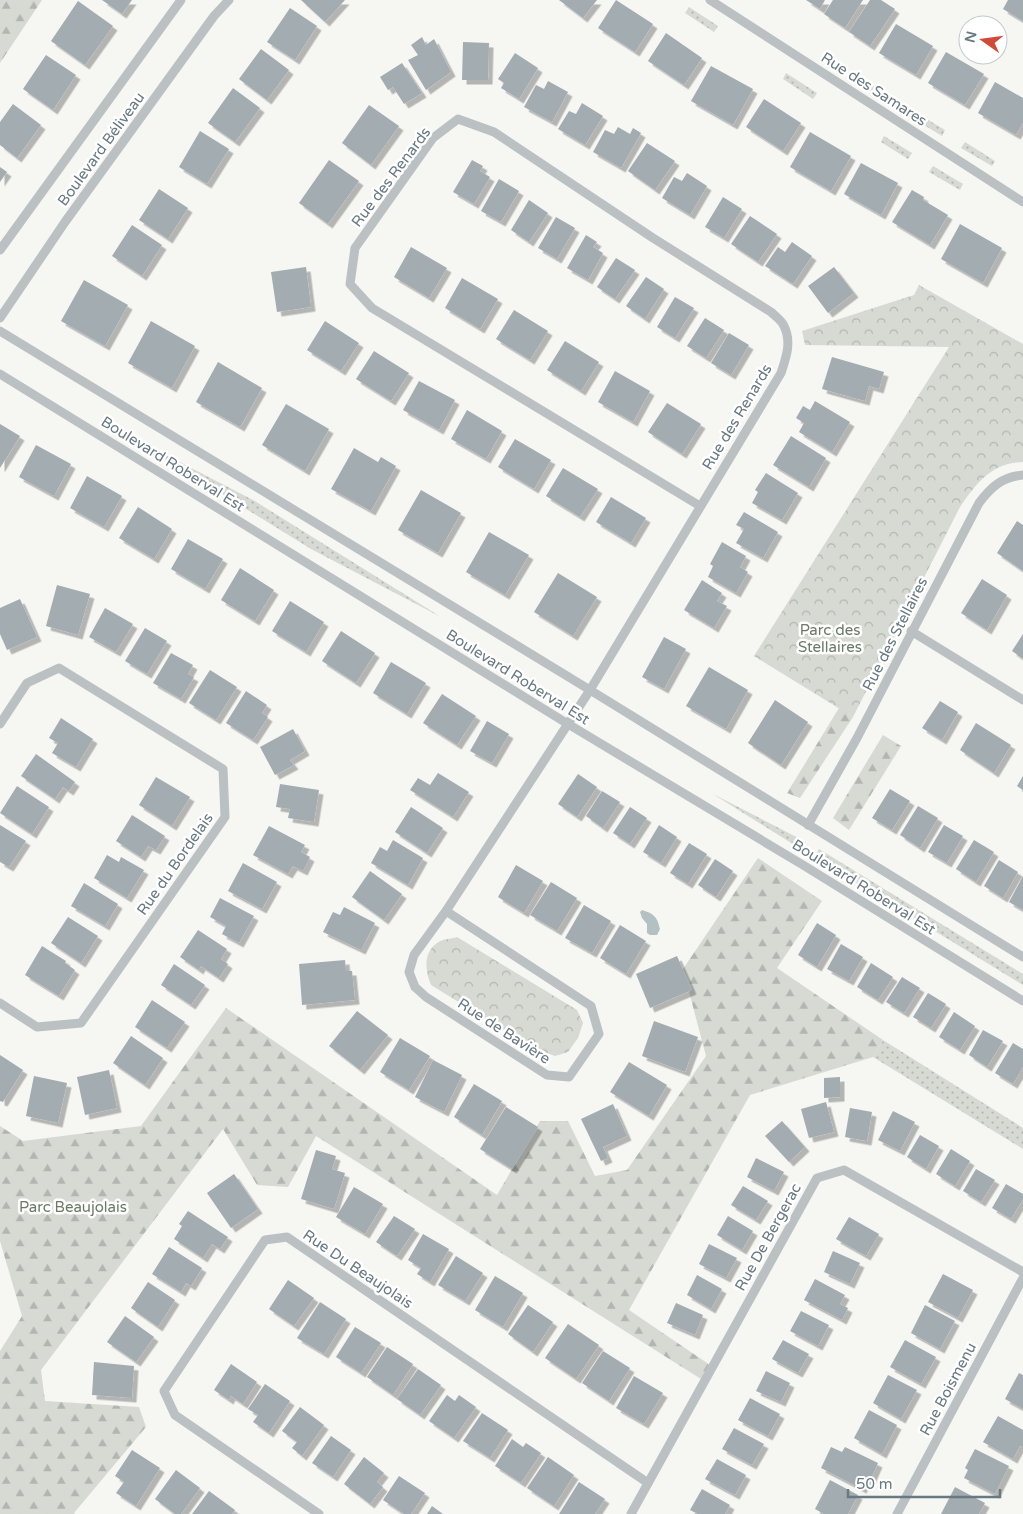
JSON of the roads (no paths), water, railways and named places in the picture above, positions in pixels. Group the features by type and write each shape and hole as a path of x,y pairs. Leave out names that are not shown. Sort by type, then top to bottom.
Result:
{"street":[{"name":"Boulevard Béliveau","path":"0,250 181,0"},
{"name":"Boulevard Béliveau","path":"0,318 70,214 214,16 229,0"},
{"name":"Rue des Samares","path":"710,0 1023,202"},
{"name":"Rue des Renards","path":"590,690 781,373 788,353 788,339 784,325 771,312 653,238 494,132 458,118 433,138 355,248 350,284 372,308 700,506"},
{"name":"Boulevard Roberval Est","path":"0,331 590,690 1023,957"},
{"name":"Boulevard Roberval Est","path":"0,374 568,724 803,865 1023,1001"},
{"name":"Rue des Stellaires","path":"808,825 857,738 979,503 988,490 1000,480 1023,475"},
{"path":"911,632 1023,700"},
{"name":"Rue du Bordelais","path":"0,724 26,683 59,668 223,769 224,817 81,1023 37,1027 0,1003"},
{"name":"Rue de Bavière","path":"446,911 591,1006 599,1034 569,1077 547,1075 426,997 415,986 409,972 414,956 446,911 590,690"},
{"name":"Rue De Bergerac","path":"631,1514 817,1178 844,1170 1023,1272"},
{"name":"Rue Du Beaujolais","path":"319,1514 175,1415 164,1392 265,1240 287,1237 648,1483"},
{"name":"Rue Boismenu","path":"897,1514 1023,1278"}],"park label":[{"name":"Parc des Stellaires","path":"830,638"},
{"name":"Parc Beaujolais","path":"73,1207"}]}
